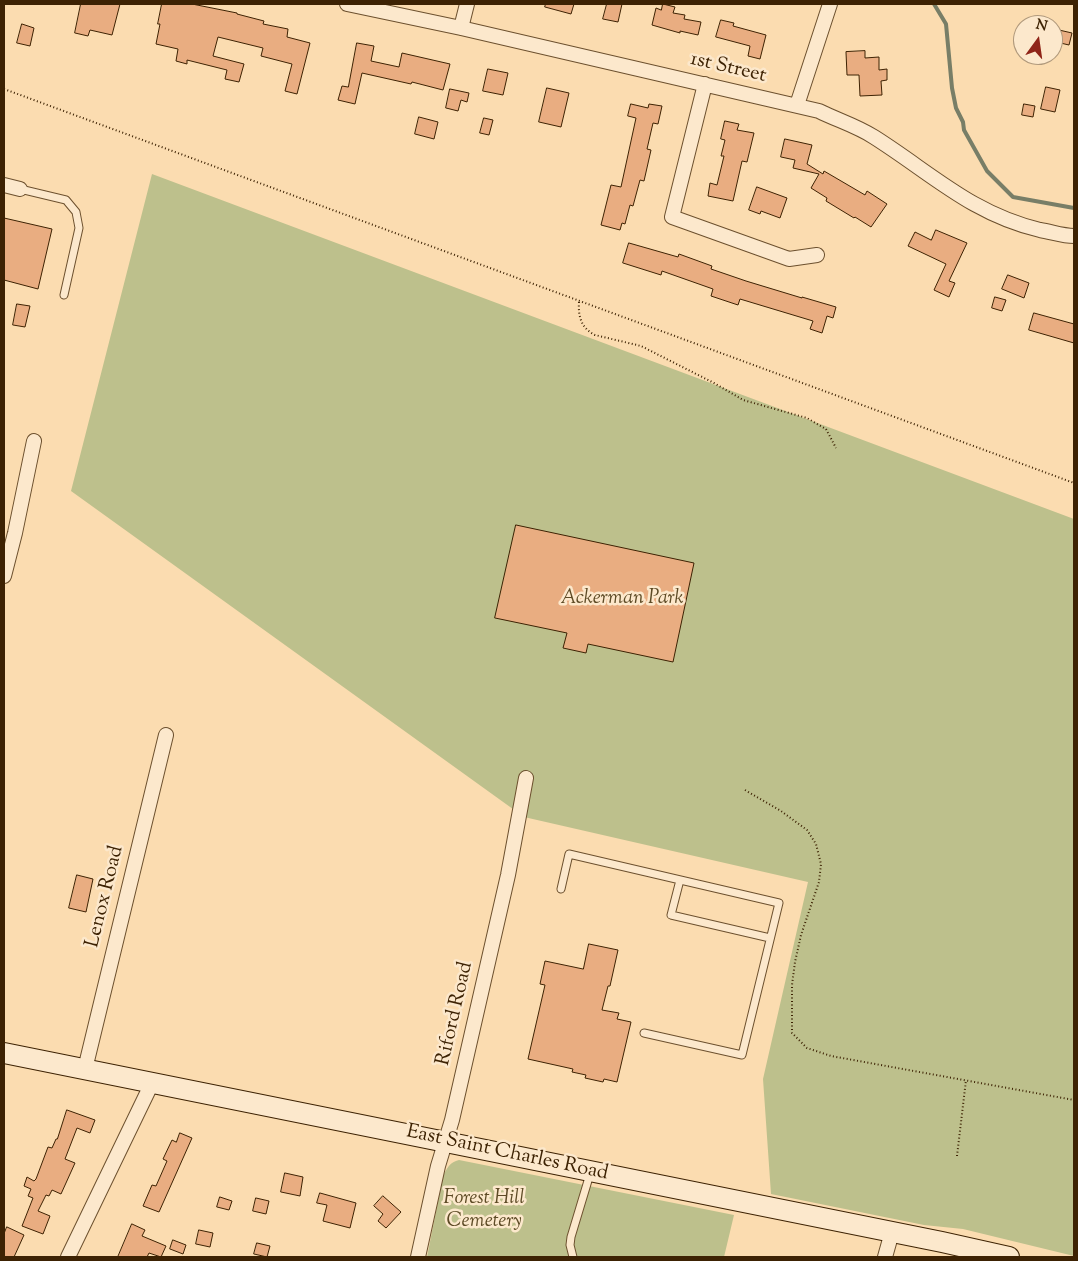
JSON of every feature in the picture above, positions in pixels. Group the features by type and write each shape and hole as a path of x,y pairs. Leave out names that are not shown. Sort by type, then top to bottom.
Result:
{"main road":[{"name":"East Saint Charles Road","path":"4,1053 1009,1257"}],"street":[{"name":"1st Street","path":"347,4 461,28 819,111 843,120 872,136 948,190 986,211 1028,227 1074,236"},
{"path":"461,28 467,4"},
{"path":"797,106 830,4"},
{"path":"705,84 672,217 789,259 817,255"},
{"path":"4,185 20,188"},
{"path":"4,576 34,441"},
{"name":"Lenox Road","path":"85,1069 166,735"},
{"name":"Riford Road","path":"418,1257 438,1166 452,1120 506,885 526,778"},
{"path":"68,1257 152,1083"},
{"path":"885,1257 892,1232"}],"lane":[{"path":"20,188 66,200 76,212 79,228 64,295"},
{"path":"561,889 569,854 779,902 742,1055 644,1033"},
{"path":"680,880 671,915 770,938"},
{"path":"573,1257 570,1245 571,1237 591,1172"}],"path":[{"path":"4,89 1074,484"},
{"path":"579,302 578,311 582,324 588,332 641,346 743,400 807,418 826,429 836,448"},
{"path":"745,790 781,811 807,830 816,844 821,864 820,882 801,935 792,985 792,1033 807,1048 831,1056 1074,1100"},
{"path":"957,1156 966,1080"}],"green space":[{"name":"Ackerman Park","path":"152,174 1074,519 1074,1256 963,1229 924,1225 771,1194 763,1079 808,882 524,817 71,491"},
{"name":"Forest Hill Cemetery","path":"459,1160 734,1215 724,1257 427,1257 443,1176 451,1164"}],"building":[{"path":"81,4 120,4 112,35 90,30 88,36 75,33"},
{"path":"162,4 192,4 237,13 264,21 263,24 288,29 287,37 310,43 297,94 285,91 292,64 261,56 263,48 218,37 213,56 244,64 239,82 225,79 227,70 187,60 187,64 176,61 178,49 156,44"},
{"path":"546,4 574,4 571,14 545,7"},
{"path":"607,4 622,4 618,22 603,19"},
{"path":"663,4 675,7 673,13 685,15 684,19 701,22 698,35 680,31 680,33 652,25 656,8 661,10"},
{"path":"721,20 734,23 733,26 766,35 760,59 748,56 750,46 716,37"},
{"path":"22,24 34,28 30,46 17,43"},
{"path":"1063,31 1072,33 1069,45 1063,44"},
{"path":"357,43 374,46 371,61 399,67 402,53 450,64 443,90 362,73 355,104 338,100 342,86 348,87"},
{"path":"865,51 865,58 879,57 879,70 887,69 887,80 881,81 882,95 860,96 859,75 847,75 846,52"},
{"path":"488,69 508,73 503,95 483,91"},
{"path":"1046,87 1060,90 1055,112 1041,109"},
{"path":"547,88 569,93 561,127 539,122"},
{"path":"450,89 469,93 467,102 461,100 458,111 446,108"},
{"path":"631,104 648,108 649,104 662,106 658,124 653,123 647,149 651,150 644,181 640,180 633,206 630,205 625,224 622,223 620,230 601,225 611,185 621,187 636,118 628,116"},
{"path":"1024,104 1035,106 1033,117 1022,115"},
{"path":"419,117 438,122 434,139 415,134"},
{"path":"484,118 493,120 489,135 480,133"},
{"path":"725,121 739,124 737,130 754,133 747,162 742,161 733,201 708,196 710,183 717,185 724,156 721,156 725,140 721,139"},
{"path":"785,139 812,145 807,164 823,174 824,171 865,195 867,191 887,204 871,227 826,201 827,198 811,188 819,174 793,168 795,160 781,157"},
{"path":"757,187 787,198 780,218 761,211 760,214 749,210"},
{"path":"4,218 52,229 38,289 4,280"},
{"path":"936,230 967,243 949,281 955,283 949,297 934,290 946,264 908,246 915,232 931,240"},
{"path":"629,243 678,257 679,254 712,266 711,269 746,281 836,307 833,318 827,316 822,333 810,329 813,321 740,299 738,305 711,296 713,289 662,271 661,275 623,263"},
{"path":"1008,275 1029,283 1024,298 1002,289"},
{"path":"995,297 1006,300 1002,311 992,308"},
{"path":"17,304 30,306 25,327 13,325"},
{"path":"1034,313 1074,324 1074,343 1029,330"},
{"path":"516,525 694,563 673,662 588,644 586,653 563,648 567,633 495,618"},
{"path":"77,875 93,879 86,912 69,908"},
{"path":"589,944 618,950 610,986 608,986 602,1010 619,1013 617,1019 631,1022 617,1082 604,1079 603,1082 585,1078 586,1075 572,1072 573,1069 528,1059 545,985 540,984 545,961 583,969"},
{"path":"67,1110 95,1120 90,1133 77,1128 65,1159 75,1163 61,1194 52,1190 49,1196 46,1195 38,1211 50,1216 43,1234 22,1226 33,1198 28,1196 31,1189 24,1186 27,1177 34,1181 36,1179 48,1147 52,1148 57,1139"},
{"path":"180,1133 192,1138 159,1212 143,1206 152,1185 156,1186 167,1161 163,1159 172,1140 176,1142"},
{"path":"285,1173 303,1177 300,1196 281,1192"},
{"path":"320,1193 356,1203 350,1228 323,1221 327,1205 317,1203"},
{"path":"383,1196 401,1212 386,1228 378,1221 383,1214 374,1206"},
{"path":"220,1197 232,1201 229,1210 217,1207"},
{"path":"256,1198 269,1201 266,1214 253,1211"},
{"path":"132,1224 145,1230 142,1236 166,1246 161,1257 149,1253 147,1257 118,1257"},
{"path":"7,1227 24,1235 14,1257 4,1257 4,1234"},
{"path":"199,1230 213,1233 210,1247 196,1244"},
{"path":"173,1240 186,1245 183,1254 170,1249"},
{"path":"257,1243 270,1246 267,1257 254,1254"}],"waterway":[{"path":"934,4 946,24 952,88 956,108 963,122 964,130 987,171 1013,197 1074,208"}]}
